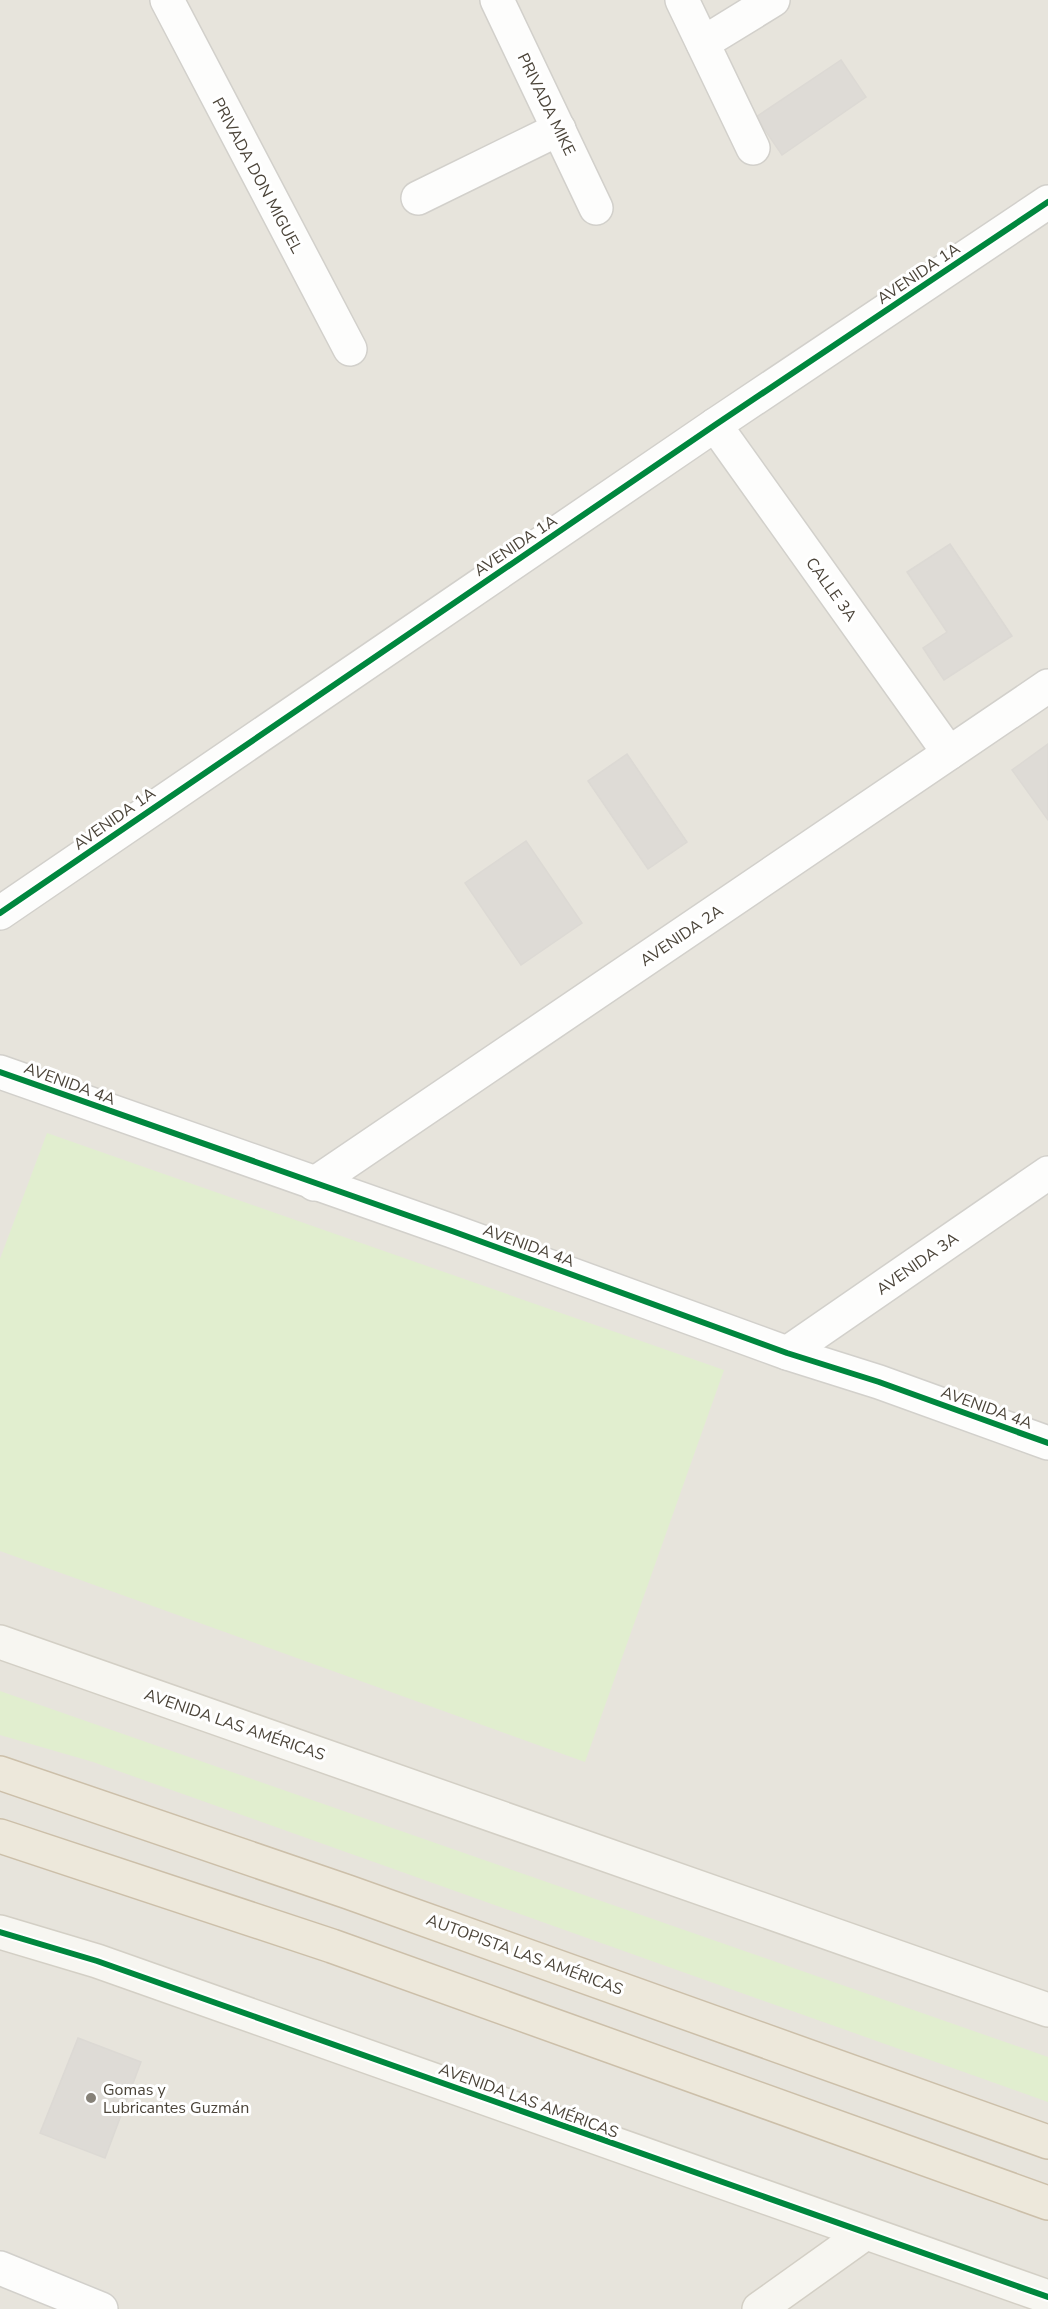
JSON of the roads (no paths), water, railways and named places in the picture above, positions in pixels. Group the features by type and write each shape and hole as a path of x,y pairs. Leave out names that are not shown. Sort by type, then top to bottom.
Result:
{"highway":[{"name":"AUTOPISTA LAS AMÉRICAS","path":"0,1773 359,1895 1048,2142"},
{"path":"0,1836 332,1946 1048,2203"}],"street":[{"name":"PRIVADA DON MIGUEL","path":"167,0 350,349"},
{"name":"PRIVADA MIKE","path":"497,0 596,208"},
{"path":"682,0 753,148"},
{"path":"703,43 773,0"},
{"path":"418,198 559,129"},
{"name":"AVENIDA 1A","path":"0,913 715,425 1048,202"},
{"name":"CALLE 3A","path":"715,425 950,753"},
{"name":"AVENIDA 2A","path":"314,1184 1048,686"},
{"name":"AVENIDA 4A","path":"0,1072 787,1353 879,1382 1048,1443"},
{"name":"AVENIDA 3A","path":"787,1353 1048,1173"},
{"name":"AVENIDA LAS AMÉRICAS","path":"0,1642 1048,2010"},
{"name":"AVENIDA LAS AMÉRICAS","path":"0,1932 97,1961 864,2234 1048,2297"},
{"path":"759,2309 864,2234"},
{"path":"0,2268 95,2308"}],"place":[{"name":"Gomas y Lubricantes Guzmán","path":"91,2098"}]}
